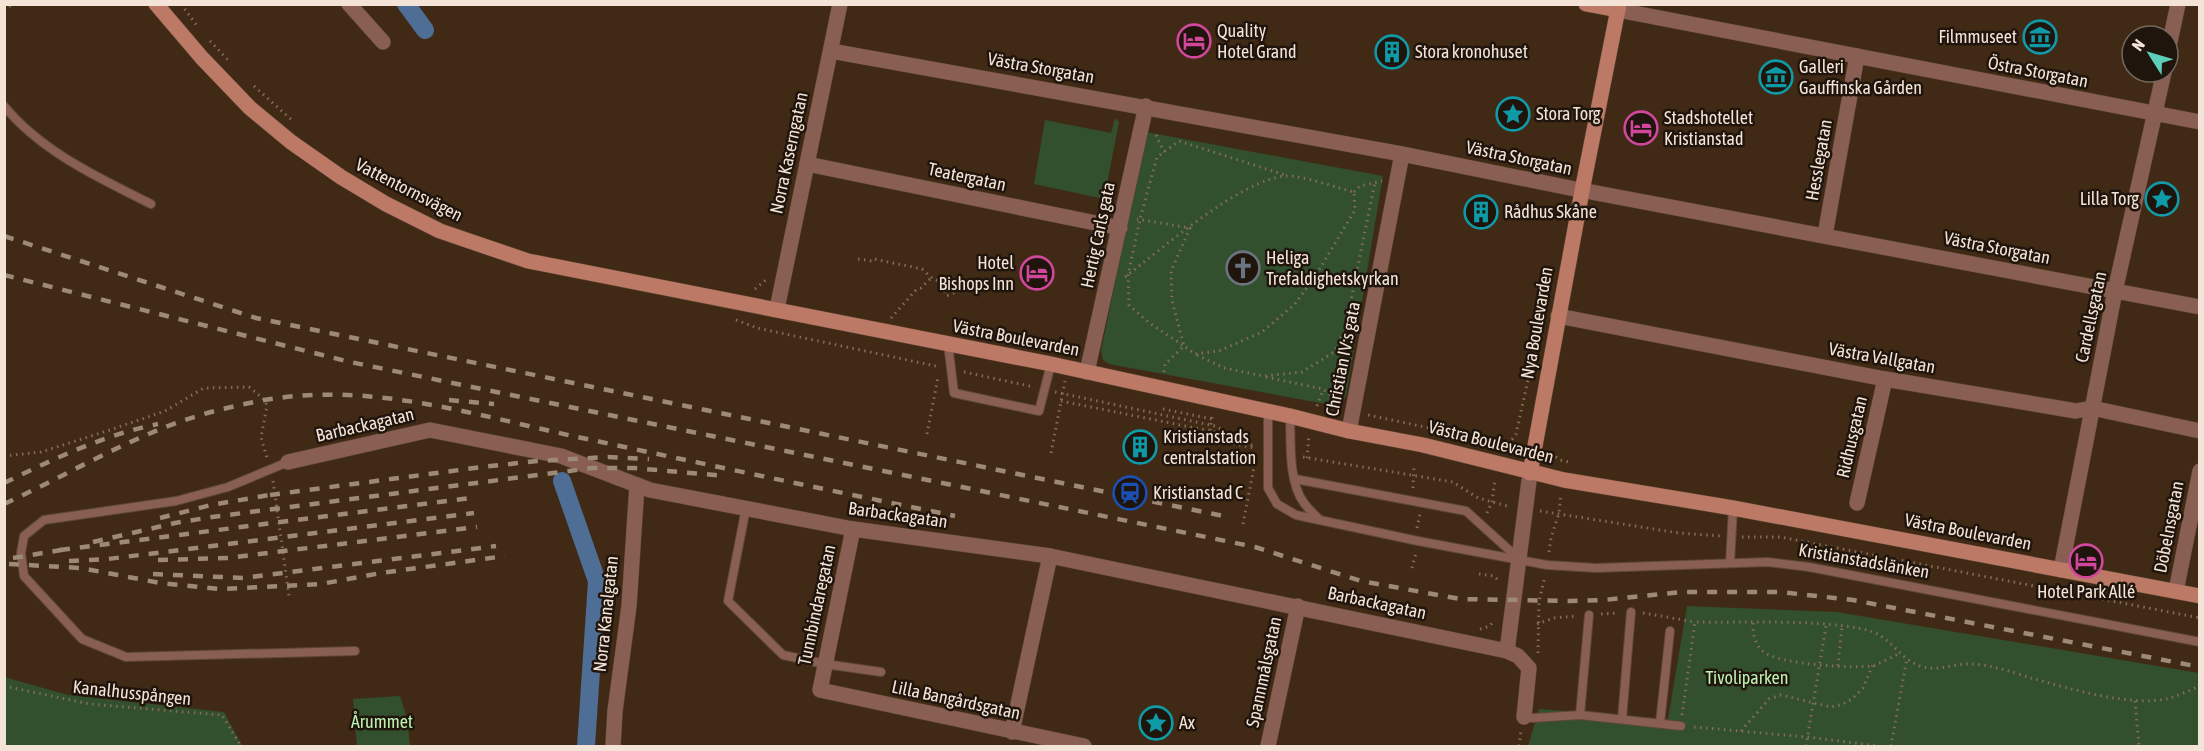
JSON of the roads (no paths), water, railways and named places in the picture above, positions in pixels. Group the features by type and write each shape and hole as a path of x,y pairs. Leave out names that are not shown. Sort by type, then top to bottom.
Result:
{"street":[{"name":"Vattentornsvägen","path":"156,4 250,108 291,142 341,177 386,204 440,231 528,261 777,309"},
{"path":"349,4 383,42"},
{"name":"Norra Kaserngatan","path":"777,309 840,4"},
{"name":"Östra Storgatan","path":"1586,4 1618,8 2199,122"},
{"path":"2174,24 2178,4"},
{"name":"Nya Boulevarden","path":"1507,651 1530,473 1618,8"},
{"name":"Västra Storgatan","path":"831,51 1146,106 2199,307"},
{"name":"Hesslegatan","path":"1825,235 1857,56"},
{"name":"Cardellsgatan","path":"2061,570 2115,291 2161,84"},
{"name":"Hertig Carls gata","path":"1087,372 1146,106"},
{"name":"Christian IV:s gata","path":"1349,431 1402,154"},
{"name":"Teatergatan","path":"807,164 1121,222"},
{"name":"Västra Boulevarden","path":"777,309 1051,364 1268,411 1349,431 1423,445 1530,473 1733,508 2199,596"},
{"name":"Västra Vallgatan","path":"1558,316 1885,379 2076,411 2092,408 2199,431"},
{"name":"Ridhusgatan","path":"1857,503 1885,379"},
{"name":"Barbackagatan","path":"288,462 430,430 561,456 650,490 854,529 1050,556 1507,651"},
{"name":"Döbelnsgatan","path":"2176,591 2199,471"},
{"name":"Norra Kanalgatan","path":"613,747 615,711 629,606 637,485"},
{"name":"Tunnbindaregatan","path":"820,690 854,529"},
{"path":"1012,732 1050,556"},
{"name":"Spannmålsgatan","path":"1268,747 1298,606"},
{"path":"1507,651 1518,656 1529,668 1524,717"},
{"name":"Lilla Bangårdsgatan","path":"820,690 1084,747"}],"lane":[{"path":"4,106 20,125 88,173 151,204"},
{"path":"948,344 954,393 1028,409 1039,411 1051,364"},
{"name":"Kristianstadslänken","path":"1268,411 1262,449 1268,488 1277,504 1296,515 1547,565 1596,568 1767,562 1809,567 2199,642"},
{"path":"1290,416 1291,454 1297,490 1303,502 1320,520"},
{"path":"288,462 228,488 176,501 44,520 24,536 21,553 24,576 82,639 126,657 354,651"},
{"path":"1295,479 1466,511 1519,560"},
{"path":"746,508 728,602 783,655 881,672"},
{"path":"1730,563 1733,508"},
{"path":"1622,719 1631,612"},
{"path":"1580,715 1589,615"},
{"path":"1660,723 1670,632"},
{"path":"1524,717 1580,715 1681,726"}],"waterway":[{"path":"406,4 425,30"},
{"path":"562,481 597,581 586,746"}],"railway":[{"path":"4,236 256,318 1228,517"},
{"path":"4,275 350,362 1255,547 1361,581 1460,599 1570,601 1681,592 1780,592 1853,600 2200,667"},
{"path":"4,504 132,441 193,417 265,400 306,395 347,395 427,404 955,516"},
{"path":"449,400 494,404"},
{"path":"4,483 98,441 158,424"},
{"path":"270,495 537,461 608,457 649,459"},
{"path":"93,542 212,517 592,468 633,468 726,476"},
{"path":"160,518 211,505 275,494"},
{"path":"60,550 470,498"},
{"path":"69,561 108,559 474,513"},
{"path":"158,560 228,558 477,527"},
{"path":"153,574 243,578 496,546"},
{"path":"13,558 67,549"},
{"path":"9,564 81,568 160,583 220,589 321,584 381,573 505,556"}],"place":[{"name":"Filmmuseet","path":"2040,37"},
{"name":"Quality Hotel Grand","path":"1194,41"},
{"name":"Stora kronohuset","path":"1392,52"},
{"name":"Galleri Gauffinska Gården","path":"1776,77"},
{"name":"Stora Torg","path":"1513,114"},
{"name":"Stadshotellet Kristianstad","path":"1641,128"},
{"name":"Lilla Torg","path":"2162,199"},
{"name":"Rådhus Skåne","path":"1481,212"},
{"name":"Heliga Trefaldighetskyrkan","path":"1243,268"},
{"name":"Hotel Bishops Inn","path":"1037,273"},
{"name":"Kristianstads centralstation","path":"1140,447"},
{"name":"Kristianstad C","path":"1130,493"},
{"name":"Hotel Park Allé","path":"2086,561"},
{"name":"Ax","path":"1156,723"}],"park label":[{"name":"Tivoliparken","path":"1747,678"},
{"name":"Årummet","path":"382,722"}]}
